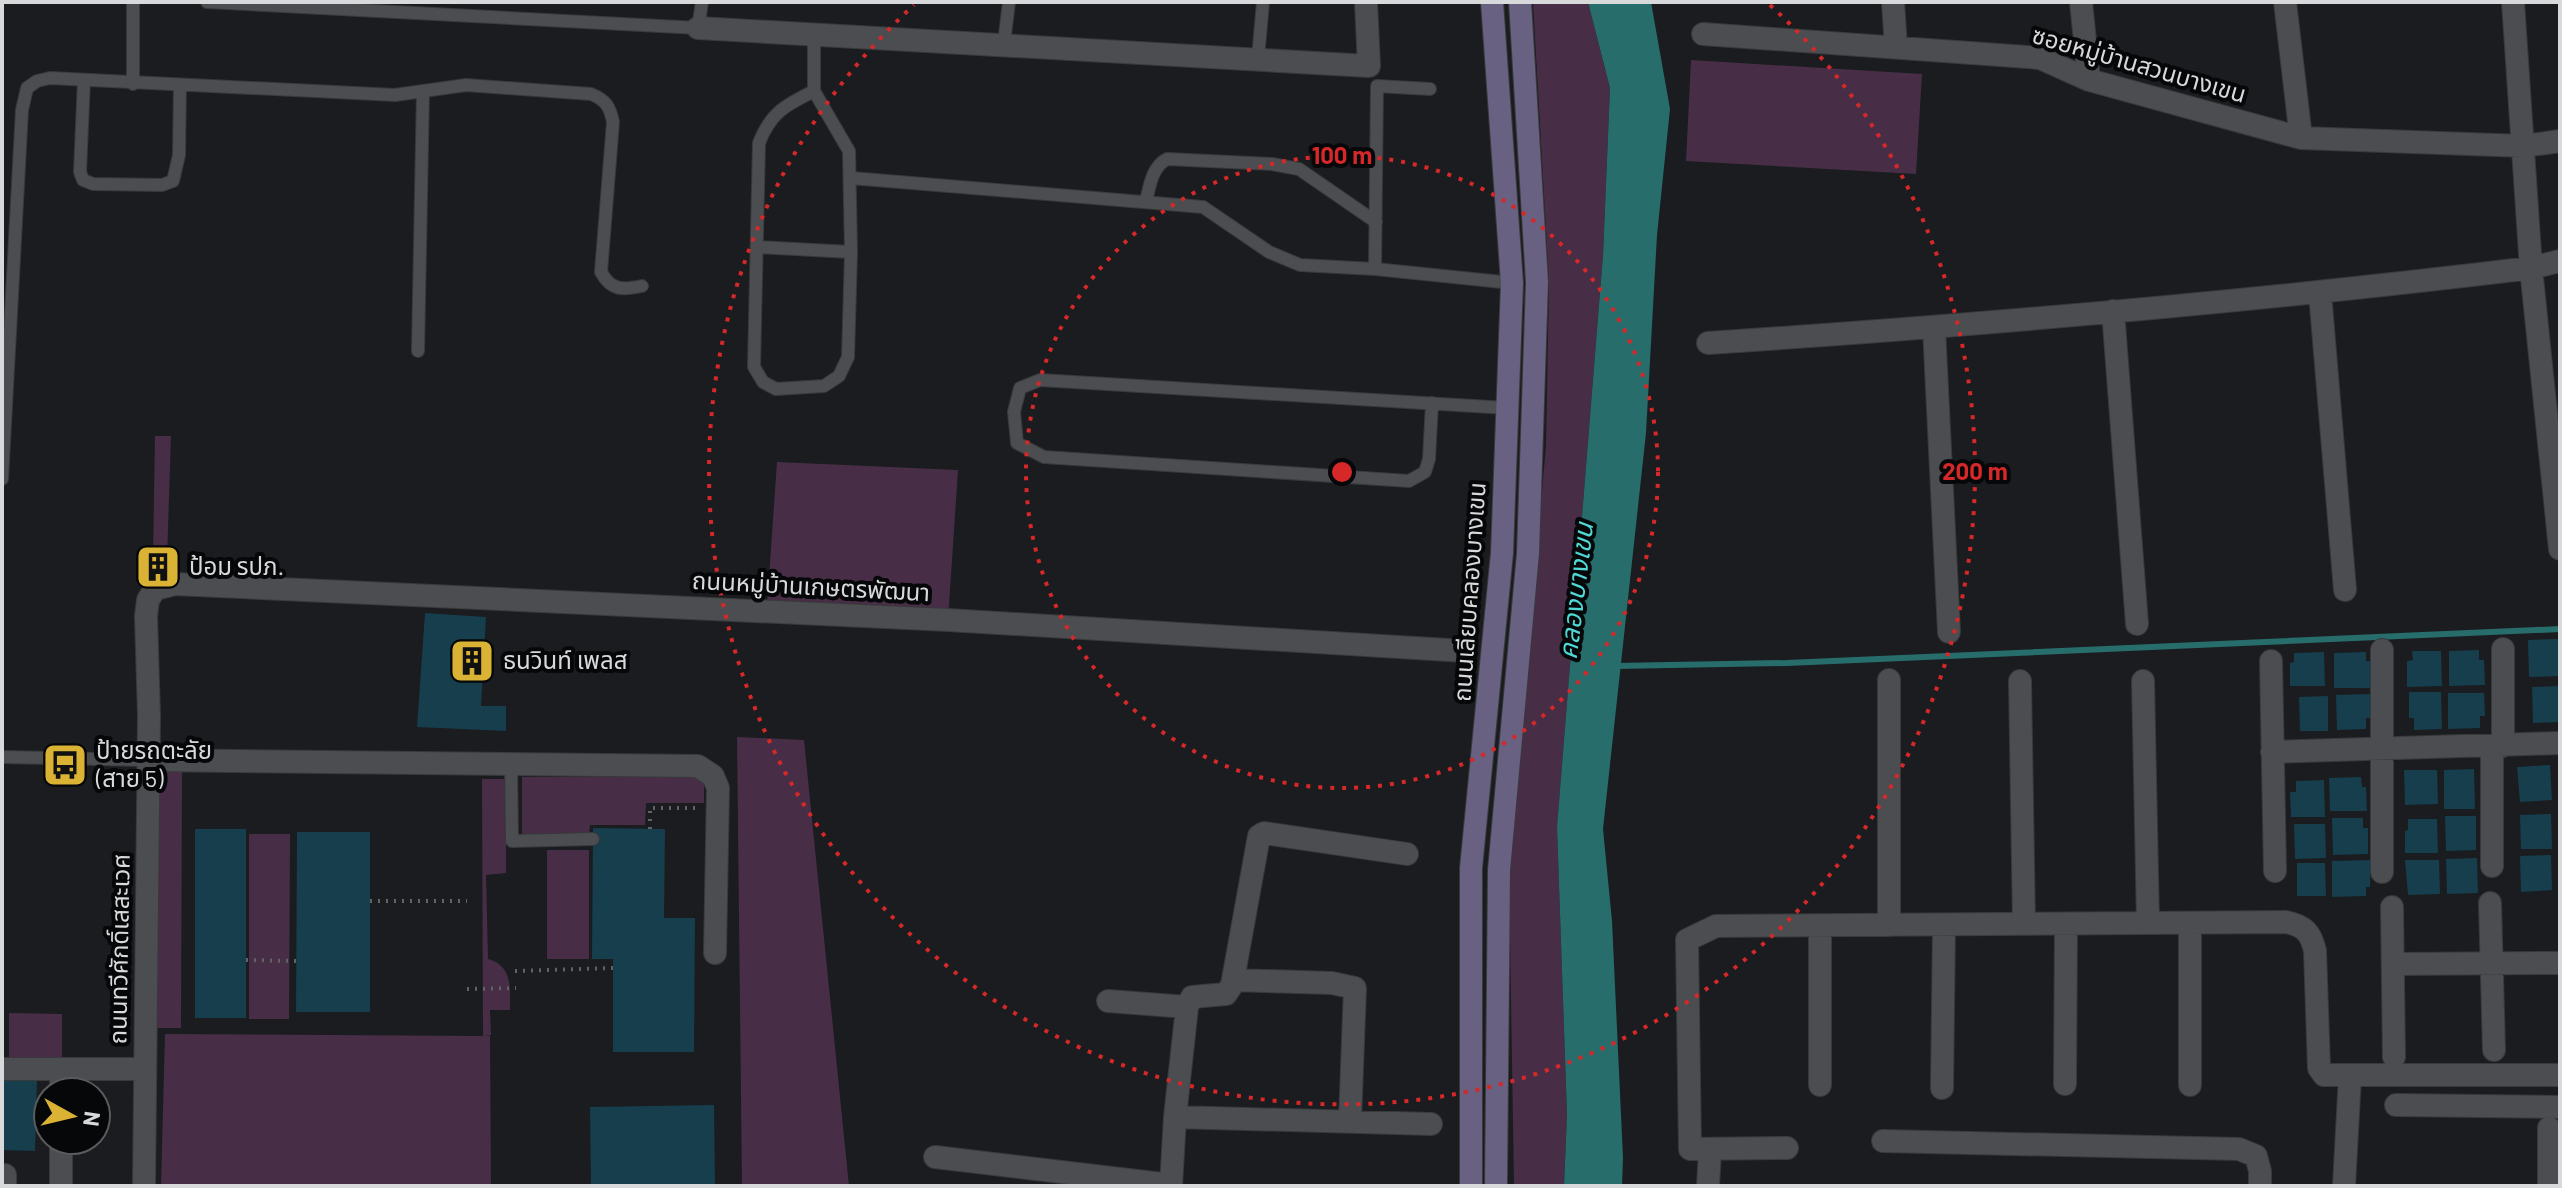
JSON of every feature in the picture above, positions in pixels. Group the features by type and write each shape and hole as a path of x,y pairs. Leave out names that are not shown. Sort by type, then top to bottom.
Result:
{"main road":[{"name":"ถนนเลียบคลองบางเขน","path":"1471,1186 1471,868 1502,553 1512,283 1492,2"},
{"path":"1496,1186 1499,870 1528,553 1537,282 1520,2"}],"street":[{"path":"698,28 1369,66 1366,2"},
{"path":"1893,2 1896,47"},
{"path":"2081,2 2089,80"},
{"path":"2285,2 2301,138"},
{"path":"2513,2 2531,268 2560,549"},
{"name":"ซอยหมู่บ้านสวนบางเขน","path":"1703,34 2040,58 2089,80 2301,138 2524,146 2560,141"},
{"path":"1708,343 1934,328 2320,293 2531,268 2560,261"},
{"path":"2320,293 2345,590"},
{"path":"2113,311 2137,624"},
{"path":"1934,328 1949,632"},
{"name":"ถนนหมู่บ้านเกษตรพัฒนา","path":"155,589 175,584 932,619 1465,651"},
{"name":"ถนนทวีศักดิ์เสสะเวศ","path":"144,1186 146,616 148,600 155,589"},
{"path":"2492,866 2503,649"},
{"path":"2382,650 2382,872"},
{"path":"2271,661 2275,871"},
{"path":"1889,680 1889,925"},
{"path":"2020,681 2024,924"},
{"path":"2143,681 2148,922"},
{"path":"2272,752 2560,743"},
{"path":"147,760 698,766 713,776 718,788 715,953"},
{"path":"935,1157 1171,1185 1187,1007 1192,997 1226,994 1233,980 1259,836 1264,833 1407,854"},
{"path":"2490,903 2494,1050"},
{"path":"2392,907 2394,1057"},
{"path":"1787,1148 1690,1149 1687,940 1716,926 2286,922 2300,925 2312,935 2319,1068 2324,1075 2560,1075"},
{"path":"2190,923 2190,1085"},
{"path":"2065,1084 2066,924"},
{"path":"1942,1088 1944,925"},
{"path":"1820,926 1820,1085"},
{"path":"2393,964 2560,963"},
{"path":"1233,980 1332,983 1355,988 1350,1121"},
{"path":"1108,1001 1187,1007"},
{"path":"2,1069 134,1069"},
{"path":"61,1069 61,1076"},
{"path":"2344,1186 2350,1076"},
{"path":"2396,1105 2560,1107"},
{"path":"1175,1117 1431,1124"},
{"path":"2549,1128 2549,1186"},
{"path":"1883,1141 2239,1149 2256,1156 2260,1186"},
{"path":"1708,1186 1710,1150"},
{"path":"61,1156 61,1186"}],"lane":[{"path":"133,2 133,84"},
{"path":"207,2 698,28 702,2"},
{"path":"487,17 489,2"},
{"path":"1004,43 1009,2"},
{"path":"1258,58 1263,2"},
{"path":"814,34 814,91 849,151 851,252 848,357 839,376 824,386 776,389 763,382 754,367 759,143 768,121 791,103 814,91"},
{"path":"2,479 23,97 27,88 37,81 50,78 395,95 466,85 591,94 602,99 610,108 613,122 601,272 615,289 642,286"},
{"path":"84,80 80,172 83,180 93,184 162,185 173,181 179,155 180,85"},
{"path":"1375,269 1377,86 1430,89"},
{"path":"418,351 423,91"},
{"path":"1146,201 1154,172 1159,163 1167,159 1272,164 1299,169 1376,222"},
{"path":"851,178 1203,207 1237,227 1269,252 1300,265 1512,283"},
{"path":"757,247 851,252"},
{"path":"1432,403 1429,459 1425,472 1409,481 1044,457 1017,443 1014,412 1020,388 1040,380 1432,403 1507,408"},
{"path":"2,757 147,760"},
{"path":"511,764 512,841 593,839"}],"path":[{"path":"650,829 650,808 717,807"},
{"path":"370,901 467,901"},
{"path":"246,960 296,961"},
{"path":"515,971 613,968"},
{"path":"467,989 516,988"}],"shaded area":[{"path":"1533,2 1588,2 1610,88 1603,255 1557,827 1567,1115 1564,1186 1514,1186 1509,876 1546,445 1549,283"},
{"path":"1691,60 1922,74 1916,174 1686,161"},
{"path":"155,436 171,436 167,559 153,558"},
{"path":"777,462 958,470 948,620 767,606"},
{"path":"737,737 804,740 849,1186 742,1186"},
{"path":"158,772 182,772 181,1028 157,1028"},
{"path":"704,776 704,803 646,803 645,825 590,825 589,836 522,837 522,777"},
{"path":"482,779 506,779 506,873 486,875 488,959 506,972 510,994 510,1010 490,1010 491,1035 485,1036 490,1036 491,1186 161,1186 165,1034 483,1036"},
{"path":"249,834 290,834 289,1019 249,1019"},
{"path":"547,850 589,850 589,959 547,959"},
{"path":"9,1013 62,1014 62,1059 9,1058"}],"water":[{"name":"คลองบางเขน","path":"1588,2 1651,2 1670,109 1657,235 1646,433 1603,829 1612,921 1622,1186 1564,1186 1567,1115 1557,827 1603,255 1610,88"}],"building":[{"name":"ป้อม รปภ.","path":"153,560 163,560 164,570 153,569"},
{"path":"425,613 486,617 481,706 506,706 506,731 417,727"},
{"path":"2558,639 2559,676 2529,677 2528,640"},
{"path":"2479,650 2479,660 2484,660 2485,685 2449,686 2449,651"},
{"path":"2412,651 2441,651 2442,686 2407,687 2407,661 2413,660"},
{"path":"2324,652 2325,686 2290,686 2290,663 2294,662 2294,653"},
{"path":"2366,652 2366,661 2370,661 2370,688 2334,688 2334,653"},
{"path":"2559,686 2560,722 2533,723 2532,687"},
{"path":"2409,692 2441,692 2442,729 2414,730 2414,718 2409,718"},
{"path":"2448,693 2484,693 2485,716 2480,716 2480,728 2448,729"},
{"path":"2370,694 2371,718 2366,718 2366,729 2337,730 2336,695"},
{"path":"2328,696 2328,731 2300,731 2299,697"},
{"path":"2550,765 2552,800 2520,802 2517,767"},
{"path":"2474,769 2475,809 2444,809 2444,770"},
{"path":"2404,770 2437,770 2438,804 2405,805"},
{"path":"2361,777 2362,787 2366,787 2367,811 2330,811 2329,778"},
{"path":"2324,780 2325,817 2291,817 2290,792 2296,792 2296,781"},
{"path":"2551,814 2552,849 2521,849 2520,815"},
{"path":"2445,816 2476,816 2476,850 2446,851"},
{"path":"2332,818 2363,818 2363,828 2368,828 2368,854 2333,855"},
{"path":"2408,819 2437,819 2438,853 2405,853"},
{"path":"2294,824 2325,824 2326,858 2295,859"},
{"path":"593,828 665,829 664,918 695,918 694,1052 613,1052 613,959 592,959"},
{"path":"195,829 246,829 246,1018 195,1018"},
{"path":"297,832 370,832 370,1012 296,1012"},
{"path":"2551,855 2552,890 2521,892 2520,856"},
{"path":"2477,858 2478,893 2447,894 2446,859"},
{"path":"2370,860 2370,887 2366,887 2366,896 2332,897 2332,861"},
{"path":"2405,860 2439,860 2440,894 2408,895"},
{"path":"2297,863 2325,863 2326,896 2297,896"},
{"path":"2,1079 32,1080 32,1151 2,1150"},
{"path":"714,1105 715,1186 591,1186 590,1107"}],"waterway":[{"path":"1616,666 1787,663 2560,629"}],"place":[{"name":"ป้อม รปภ.","path":"158,567"},
{"name":"ธนวินท์ เพลส","path":"472,661"},
{"name":"ป้ายรถตะลัย (สาย 5)","path":"65,765"}]}
